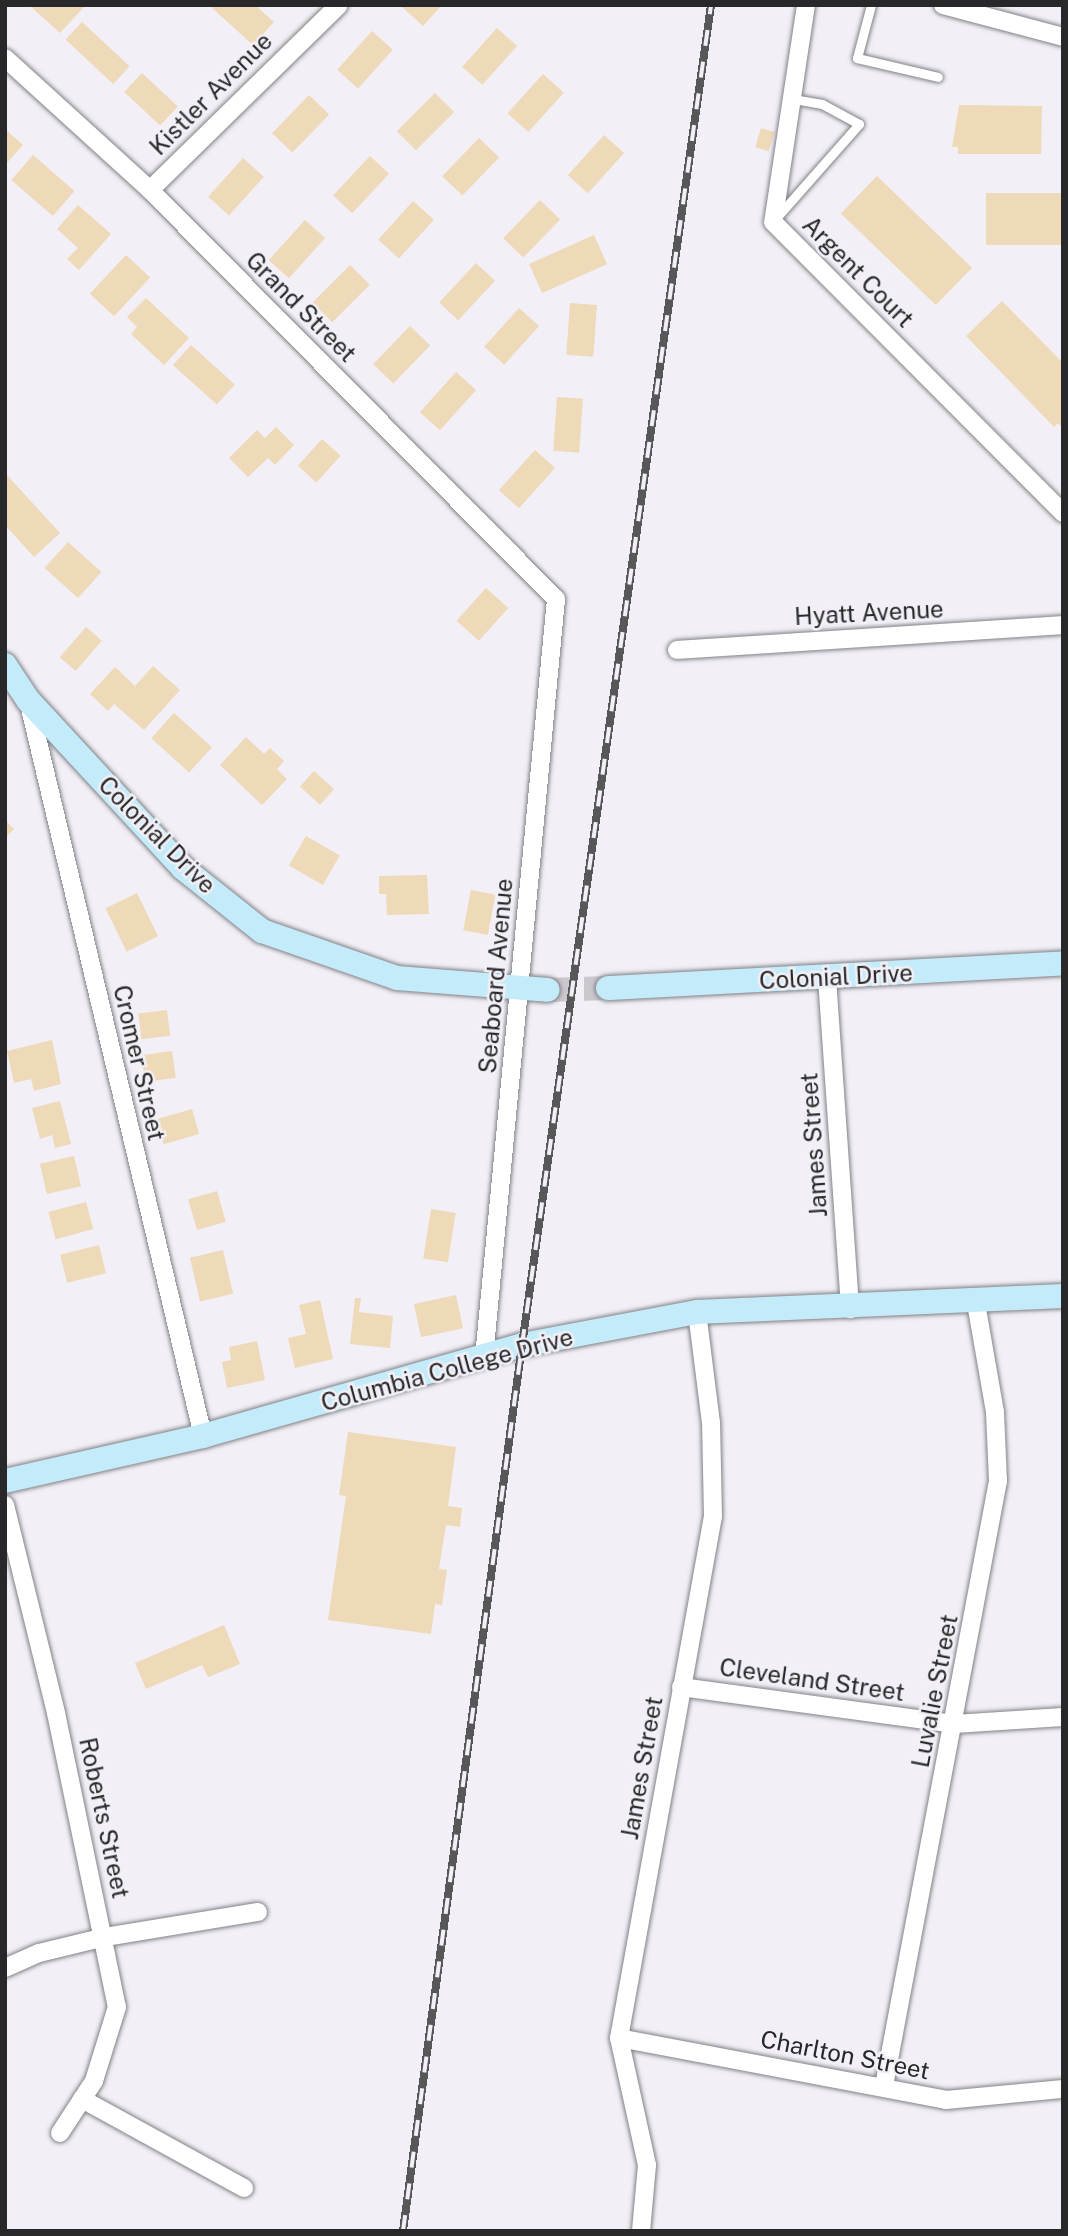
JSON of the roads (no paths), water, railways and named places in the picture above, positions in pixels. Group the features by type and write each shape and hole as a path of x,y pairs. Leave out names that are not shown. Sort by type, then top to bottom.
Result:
{"street":[{"name":"Argent Court","path":"806,5 795,99 773,222 1063,513"},
{"path":"943,5 1063,37"},
{"name":"Kistler Avenue","path":"150,190 328,8"},
{"name":"Grand Street","path":"5,58 150,190 556,599"},
{"name":"Seaboard Avenue","path":"484,1358 556,599"},
{"name":"Hyatt Avenue","path":"677,650 1063,625"},
{"name":"Colonial Drive","path":"5,665 28,700 183,868 262,931 397,978 519,992 548,990"},
{"name":"Cromer Street","path":"28,700 203,1436"},
{"name":"Colonial Drive","path":"608,988 1063,963"},
{"name":"James Street","path":"827,978 850,1308"},
{"name":"Columbia College Drive","path":"5,1481 203,1436 522,1345 696,1312 976,1303 1063,1296"},
{"name":"Luvalie Street","path":"884,2086 998,1482 995,1412 976,1303"},
{"name":"James Street","path":"641,2231 647,2165 619,2038 713,1516 711,1423 696,1312"},
{"name":"Roberts Street","path":"5,1505 106,1937 117,2007 94,2081 60,2133"},
{"name":"Cleveland Street","path":"681,1687 954,1724 1063,1717"},
{"path":"5,1968 39,1953 106,1937 258,1912"},
{"name":"Charlton Street","path":"619,2038 946,2099 1063,2089"},
{"path":"82,2099 244,2188"}],"lane":[{"path":"871,5 857,58 938,77"},
{"path":"773,222 859,124 822,104 795,99"}],"tunnel":[{"path":"548,990 608,988"}],"railway":[{"path":"403,2231 522,1345 711,5"}]}
